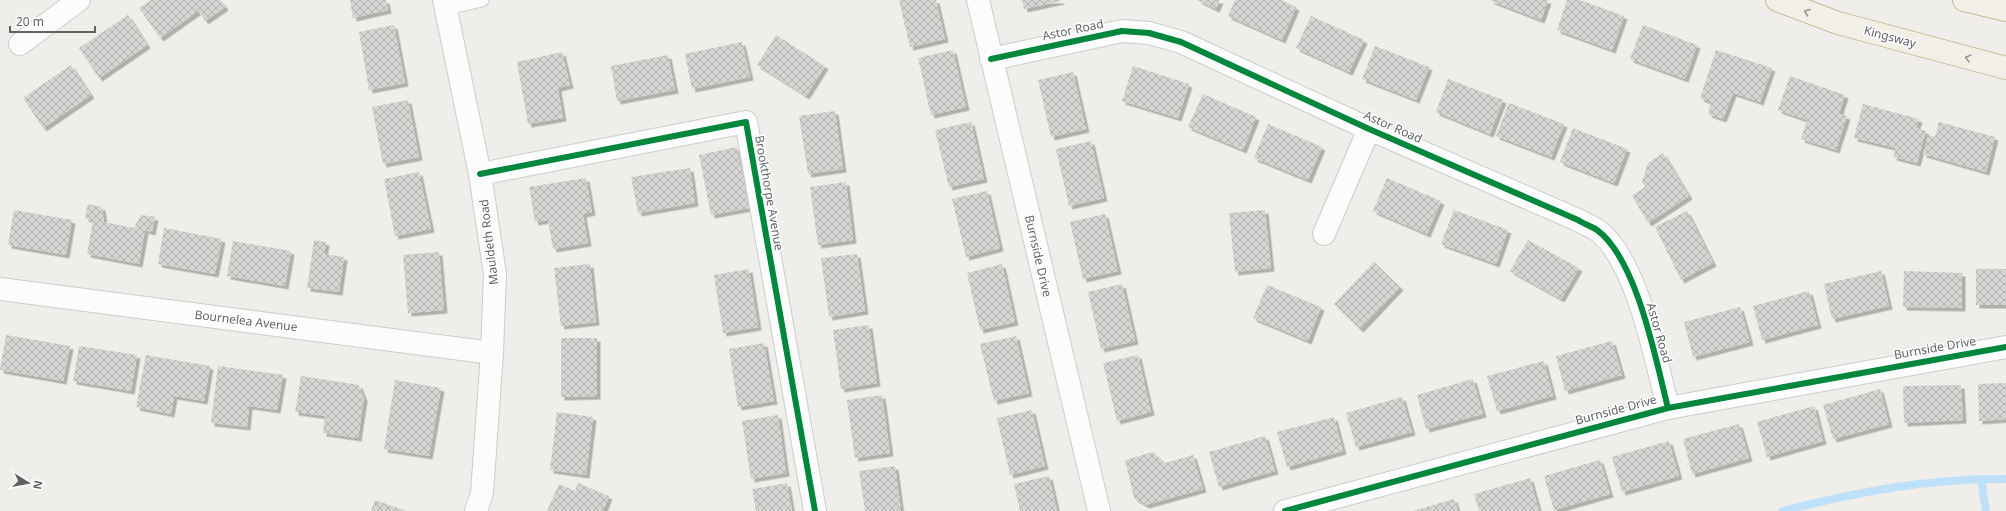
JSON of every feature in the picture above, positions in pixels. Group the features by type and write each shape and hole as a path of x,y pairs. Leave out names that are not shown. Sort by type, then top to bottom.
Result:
{"highway":[{"name":"Kingsway","path":"1777,0 1838,23 2006,68"},
{"path":"1964,0 2006,10"}],"street":[{"path":"20,44 79,0"},
{"name":"Burnside Drive","path":"978,0 1099,511"},
{"name":"Mauldeth Road","path":"445,4 480,174 495,274 492,353 482,493 476,511"},
{"name":"Astor Road","path":"991,59 1122,31 1149,33 1181,42 1597,231 1610,244 1632,281 1668,408"},
{"name":"Brookthorpe Avenue","path":"480,174 746,122 815,511"},
{"name":"Astor Road","path":"1324,234 1369,128"},
{"name":"Bournelea Avenue","path":"0,288 492,353"},
{"name":"Burnside Drive","path":"1285,511 1668,408 2006,347"}],"lane":[{"path":"445,4 482,0"}],"building":[{"path":"151,0 220,0 225,7 205,21 198,11 160,38 139,8"},
{"path":"350,0 386,0 388,10 353,18"},
{"path":"899,0 936,0 945,39 910,47"},
{"path":"1022,0 1061,0 1061,1 1024,9"},
{"path":"1197,0 1220,0 1216,9"},
{"path":"1235,0 1281,0 1296,7 1282,40 1228,16"},
{"path":"1489,0 1548,0 1541,20"},
{"path":"1567,0 1580,0 1624,16 1612,50 1557,30"},
{"path":"128,15 147,45 99,78 79,48"},
{"path":"1311,16 1364,40 1349,72 1296,48"},
{"path":"394,25 405,83 369,90 359,32"},
{"path":"1643,25 1697,45 1685,79 1630,59"},
{"path":"776,35 825,66 806,96 757,65"},
{"path":"742,42 750,77 692,89 685,54"},
{"path":"1375,46 1429,67 1416,100 1362,79"},
{"path":"953,50 966,107 931,115 918,58"},
{"path":"1716,50 1772,68 1760,102 1733,93 1723,119 1708,114 1711,102 1700,98"},
{"path":"562,52 570,85 558,88 563,118 528,124 517,62"},
{"path":"668,55 675,90 617,101 611,66"},
{"path":"71,65 91,95 43,128 23,98"},
{"path":"1133,66 1189,84 1178,118 1122,101"},
{"path":"1073,72 1086,129 1051,137 1038,80"},
{"path":"1790,76 1845,95 1839,114 1847,116 1836,150 1801,139 1807,120 1778,110"},
{"path":"1448,79 1503,100 1490,134 1436,112"},
{"path":"1203,94 1256,117 1243,150 1188,127"},
{"path":"408,100 419,157 383,164 372,107"},
{"path":"1509,103 1564,124 1551,157 1496,136"},
{"path":"1863,104 1919,119 1916,128 1926,131 1917,163 1893,157 1896,148 1854,138"},
{"path":"835,111 843,169 808,174 799,116"},
{"path":"971,122 984,179 949,187 935,130"},
{"path":"1939,122 1995,137 1986,172 1923,154 1928,135 1935,137"},
{"path":"1268,124 1322,147 1308,180 1254,158"},
{"path":"1573,128 1627,149 1614,183 1560,162"},
{"path":"1091,141 1104,198 1069,206 1056,149"},
{"path":"737,147 749,208 711,215 699,155"},
{"path":"1663,153 1689,196 1648,223 1632,196 1645,187 1642,182 1648,163"},
{"path":"690,168 695,203 638,213 631,177"},
{"path":"419,172 431,229 395,236 384,179"},
{"path":"586,178 592,212 583,214 588,243 553,249 548,220 535,222 529,187"},
{"path":"1387,178 1441,201 1427,234 1373,211"},
{"path":"846,182 853,240 818,245 810,187"},
{"path":"987,191 1000,248 966,257 952,199"},
{"path":"88,204 102,207 104,222 134,228 141,215 155,217 152,232 145,230 139,264 87,254 93,220 85,218"},
{"path":"14,210 72,220 66,255 8,245"},
{"path":"1265,210 1271,268 1235,272 1229,213"},
{"path":"1454,210 1508,230 1496,264 1441,244"},
{"path":"1687,211 1713,263 1681,280 1655,227"},
{"path":"1105,214 1118,271 1083,279 1070,222"},
{"path":"164,228 222,239 215,274 158,264"},
{"path":"314,240 326,242 324,254 344,257 339,292 307,288"},
{"path":"1528,240 1579,268 1561,299 1510,271"},
{"path":"233,241 291,251 285,286 227,276"},
{"path":"439,252 444,310 408,313 403,255"},
{"path":"857,254 865,311 829,317 821,258"},
{"path":"1374,262 1400,287 1360,329 1334,304"},
{"path":"590,264 596,322 561,326 554,268"},
{"path":"1002,264 1015,322 980,330 967,273"},
{"path":"749,269 758,327 723,333 714,275"},
{"path":"1976,269 2006,269 2006,305 1976,305"},
{"path":"1881,271 1889,306 1832,319 1824,284"},
{"path":"1904,271 1962,273 1962,308 1903,307"},
{"path":"1122,284 1135,341 1101,349 1088,292"},
{"path":"1267,285 1321,307 1308,341 1253,318"},
{"path":"1809,291 1818,325 1762,340 1753,306"},
{"path":"1740,307 1750,342 1693,357 1684,322"},
{"path":"869,325 877,383 841,389 833,330"},
{"path":"6,335 70,346 63,381 0,370"},
{"path":"1016,336 1029,393 994,401 980,344"},
{"path":"561,338 597,338 597,396 561,397"},
{"path":"1612,341 1622,375 1565,391 1556,356"},
{"path":"764,343 774,401 738,407 729,349"},
{"path":"79,346 137,355 131,391 73,381"},
{"path":"146,355 210,366 204,401 174,396 171,414 136,407"},
{"path":"1138,355 1151,412 1117,421 1103,363"},
{"path":"1544,361 1553,396 1497,411 1487,376"},
{"path":"218,366 283,375 277,410 249,406 247,427 211,423"},
{"path":"301,376 359,385 364,398 358,438 323,433 325,416 295,412"},
{"path":"1473,379 1483,414 1426,429 1417,395"},
{"path":"395,380 441,388 429,456 384,449"},
{"path":"2006,383 2006,419 1979,421 1978,384"},
{"path":"1961,385 1963,420 1904,423 1903,386"},
{"path":"1880,389 1889,424 1833,439 1823,405"},
{"path":"882,395 890,453 855,458 847,400"},
{"path":"1402,397 1412,432 1356,447 1346,413"},
{"path":"1814,406 1823,441 1767,457 1757,422"},
{"path":"1032,410 1045,466 1010,475 997,418"},
{"path":"557,412 593,417 586,475 550,470"},
{"path":"778,415 786,473 751,479 742,421"},
{"path":"1334,417 1343,451 1287,467 1277,432"},
{"path":"1739,424 1749,458 1692,474 1683,439"},
{"path":"1265,436 1275,471 1219,487 1209,452"},
{"path":"1669,441 1679,476 1622,492 1612,457"},
{"path":"1153,452 1165,463 1193,455 1203,489 1146,505 1134,498 1125,460"},
{"path":"1600,460 1610,494 1554,510 1544,476"},
{"path":"895,466 901,511 865,511 859,471"},
{"path":"1049,476 1057,511 1020,511 1014,484"},
{"path":"1530,478 1539,511 1479,511 1474,494"},
{"path":"578,483 609,496 603,511 547,511 559,484 575,491"},
{"path":"787,483 792,511 756,511 752,489"},
{"path":"1454,499 1458,511 1413,511"},
{"path":"375,500 406,511 371,511"}],"waterway":[{"path":"1981,479 1986,511"},
{"path":"1783,511 1866,492 1893,488 1949,481 2006,479"}],"cycle path":[{"path":"991,59 1122,31 1149,33 1181,42 1369,129 1592,227 1611,244 1623,263 1634,287 1651,339 1668,408"},
{"path":"480,174 746,122 815,511"},
{"path":"1285,511 1668,408 2006,347"}]}
